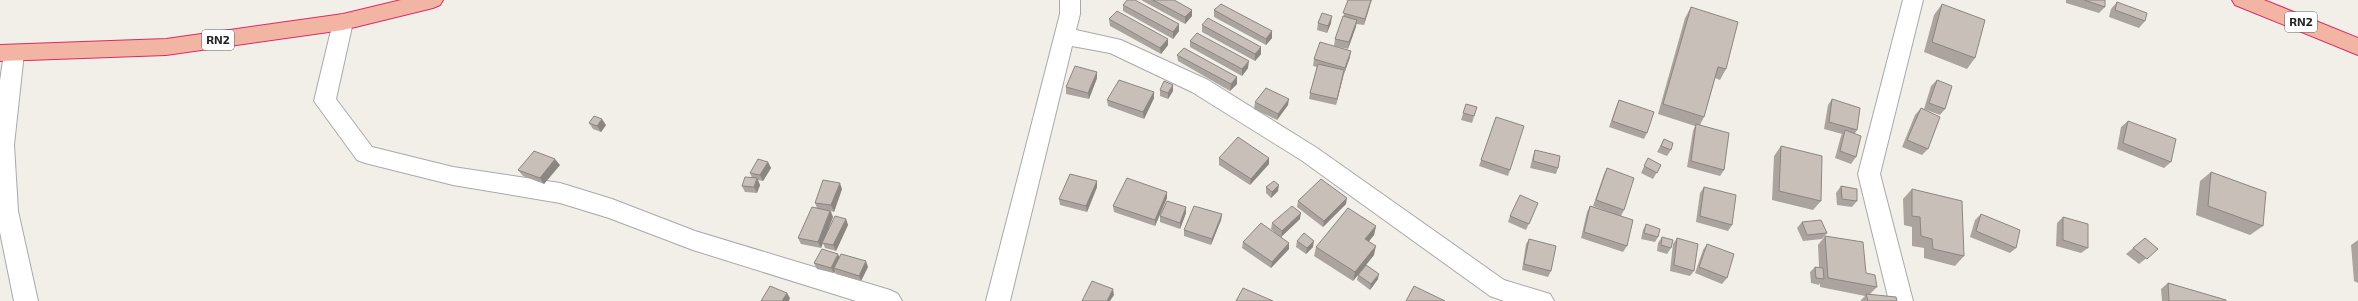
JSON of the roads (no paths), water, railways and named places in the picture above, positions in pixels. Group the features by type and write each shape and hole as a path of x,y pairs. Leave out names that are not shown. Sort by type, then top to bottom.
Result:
{"highway":[{"name":"RN2","path":"7,53 166,47 343,22 433,0"},
{"name":"RN2","path":"2242,0 2326,32 2358,48"}],"street":[{"path":"998,301 1012,255 1063,36 1070,14 1070,0"},
{"path":"1901,301 1869,174 1913,0"},
{"path":"343,22 325,101 364,154 453,176 560,193 612,209 693,240 890,301"},
{"path":"1063,36 1114,46 1200,86 1309,154 1498,289 1542,301"},
{"path":"7,53 3,146 7,211 26,301"}]}
